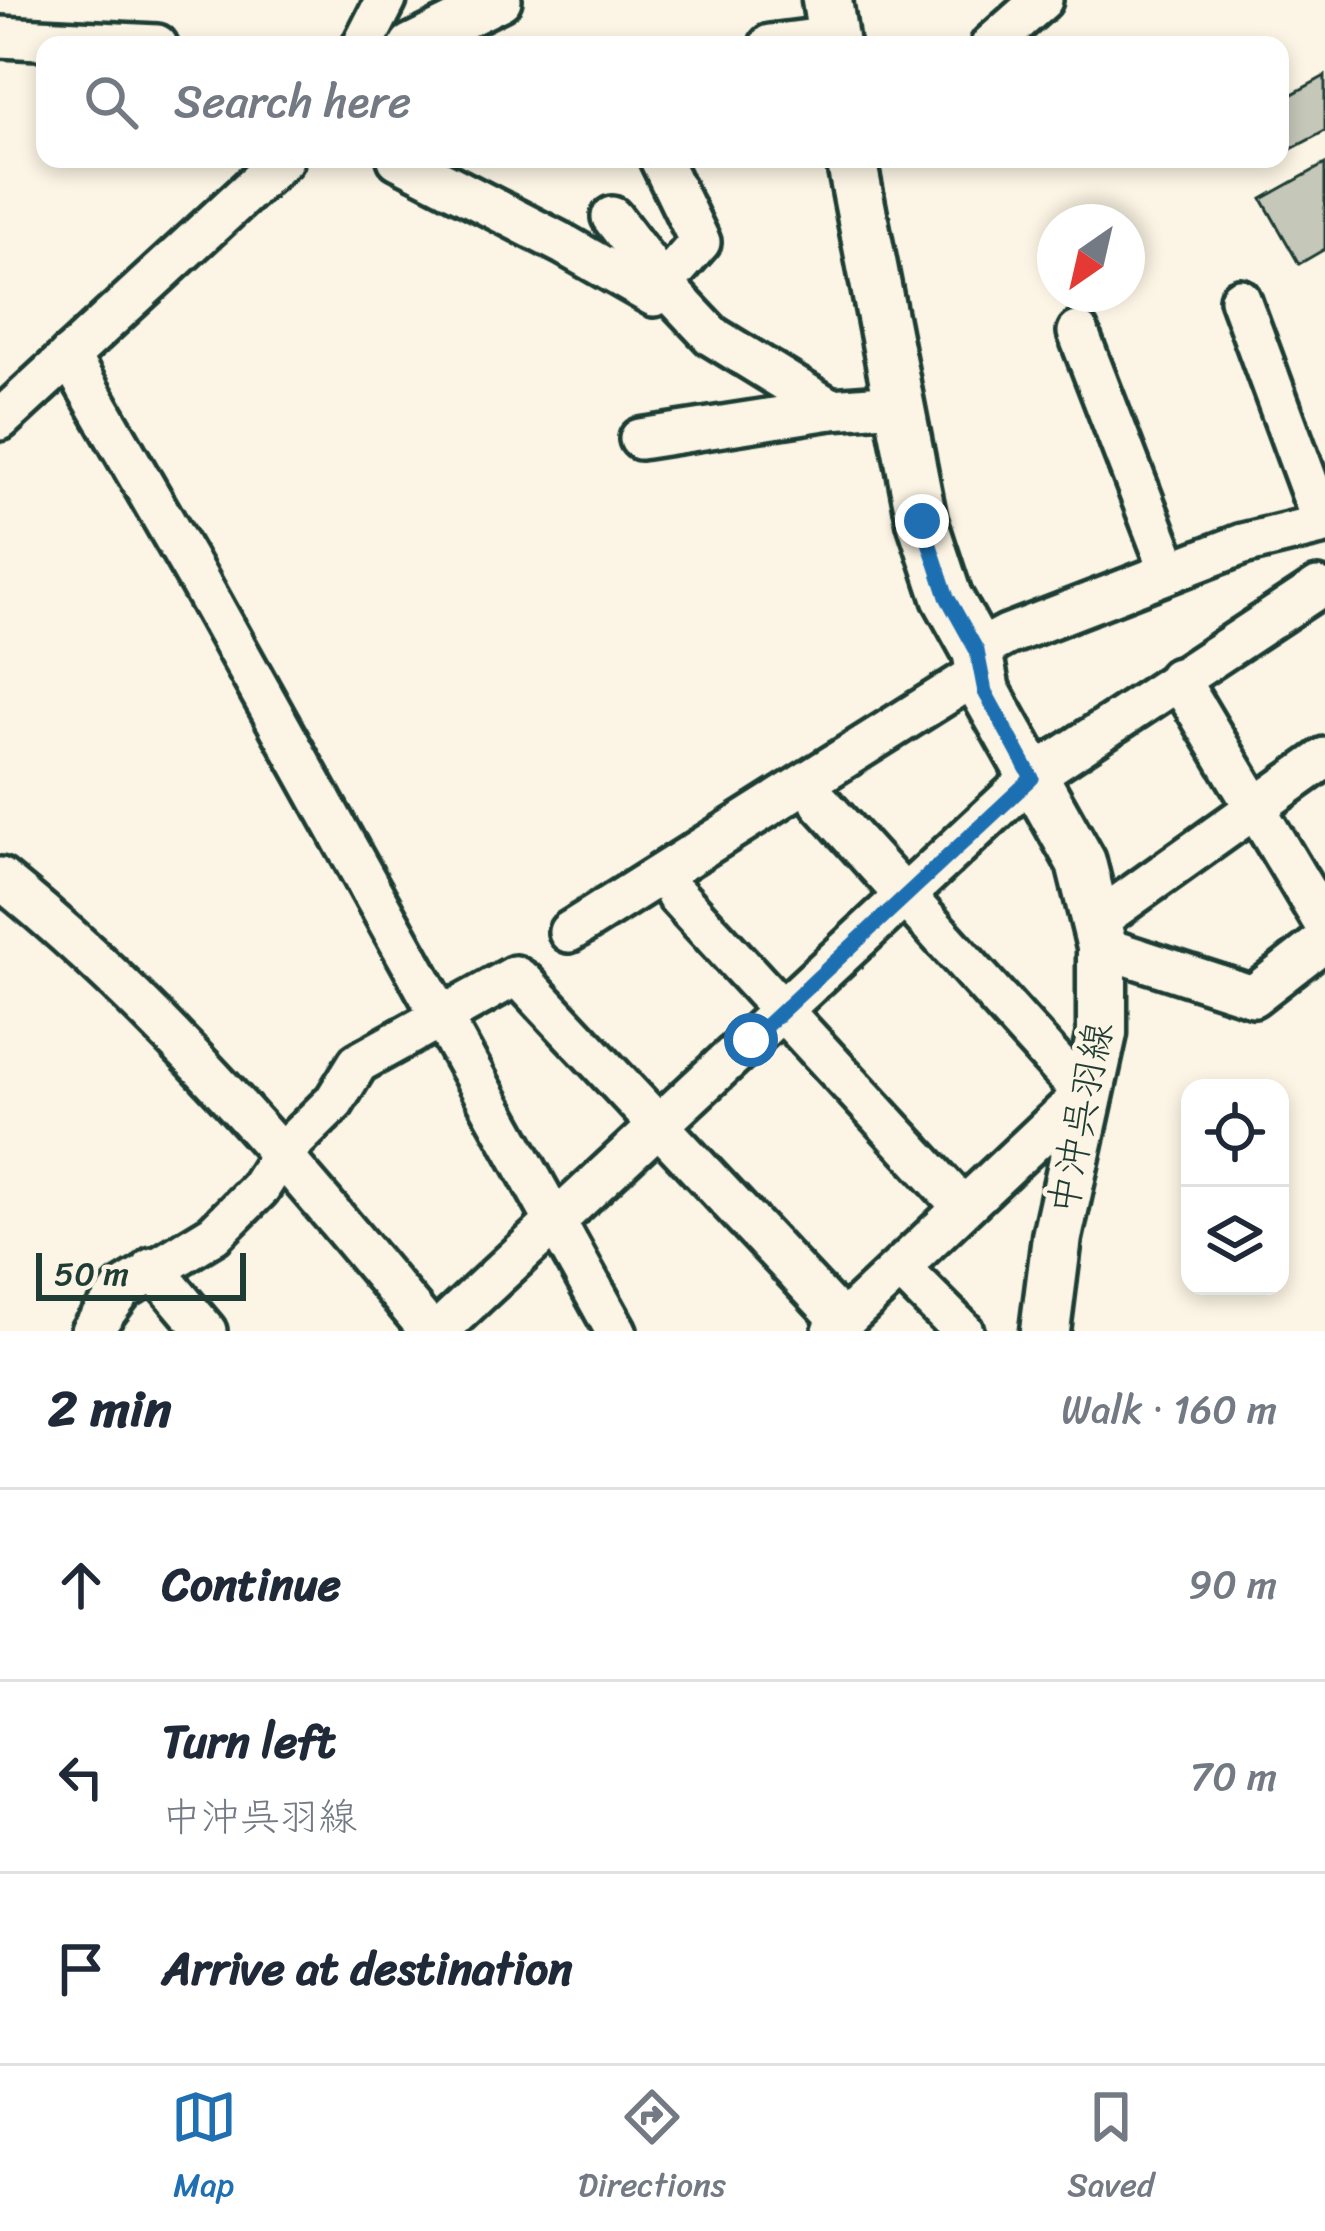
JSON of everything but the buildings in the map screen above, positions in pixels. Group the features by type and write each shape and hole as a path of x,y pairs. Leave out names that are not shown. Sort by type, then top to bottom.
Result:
{"main road":[{"name":"中沖呉羽線","path":"856,168 922,521 947,597 979,662 985,692 1081,862 1100,934 1102,1033 1057,1237 1045,1331"}],"street":[{"path":"368,36 386,0"},
{"path":"428,36 501,0"},
{"path":"1001,36 1042,0"},
{"path":"800,36 831,27"},
{"path":"0,37 36,39"},
{"path":"0,420 273,168"},
{"path":"415,168 654,296 700,242 664,168"},
{"path":"612,217 663,284 712,335 831,409"},
{"path":"569,932 979,662 1006,635 1244,544 1324,524 1240,299"},
{"path":"1078,332 1170,572"},
{"path":"69,356 616,1331"},
{"path":"640,439 831,409 898,404"},
{"path":"0,878 62,928 183,1044 434,1331 1032,778 1178,678 1323,590"},
{"path":"1178,678 1325,925"},
{"path":"1325,758 1255,808 1100,934 1253,997 1325,940"},
{"path":"821,803 1074,1083 1091,1087"},
{"path":"676,895 964,1207"},
{"path":"91,1331 122,1290 214,1234 259,1189 281,1153 334,1102 358,1063 519,978 838,1327 1091,1087"},
{"path":"153,1268 206,1331"},
{"path":"901,1269 963,1331"}],"route":[{"path":"751,1040 1032,778 985,692 977,651 947,597 922,521"}]}
